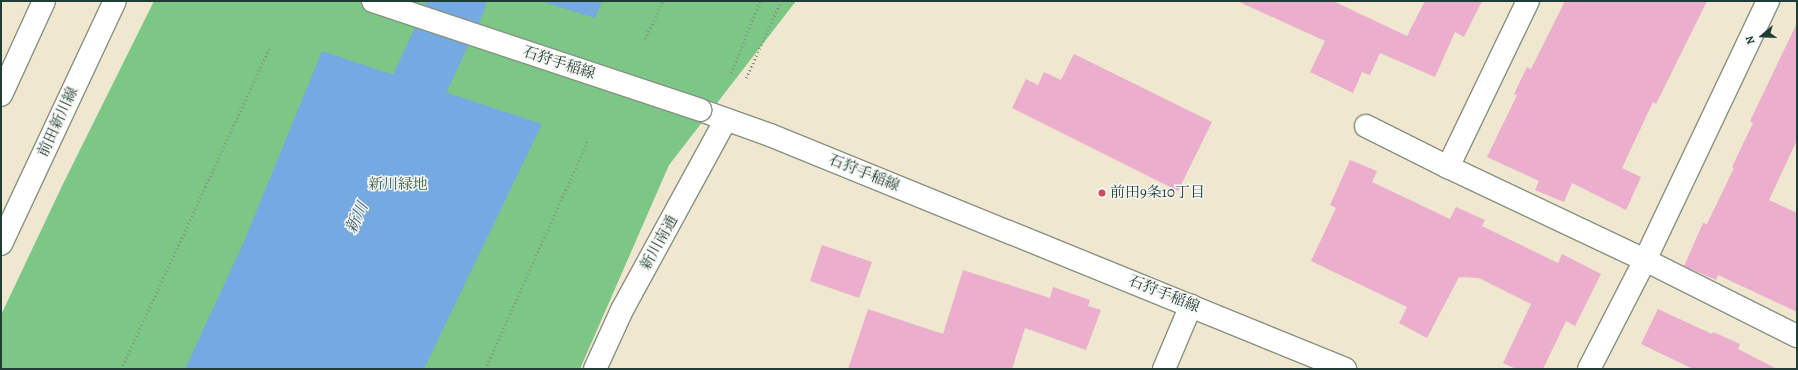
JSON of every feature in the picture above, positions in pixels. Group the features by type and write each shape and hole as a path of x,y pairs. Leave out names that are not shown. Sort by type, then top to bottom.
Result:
{"street":[{"path":"1,95 44,1"},
{"name":"前田新川線","path":"1,244 115,1"},
{"name":"石狩手稲線","path":"373,1 700,110 770,135 1191,305 1345,369"},
{"path":"1448,167 1528,1"},
{"path":"1589,369 1645,260 1768,1"},
{"name":"新川南通","path":"595,369 622,310 726,119"},
{"path":"1366,126 1448,167 1645,260 1797,336"},
{"path":"1164,369 1191,305"}],"path":[{"path":"645,39 663,1"},
{"path":"731,73 760,1"},
{"path":"746,78 781,1"},
{"path":"121,369 269,48"},
{"path":"485,369 588,140"}],"green space":[{"name":"新川緑地","path":"154,1 796,1 669,165 580,369 1,369 1,315 63,184"}],"water":[{"path":"540,1 602,1 595,18"},
{"path":"322,51 542,124 424,369 185,369 245,239"}],"building":[{"path":"1237,1 1333,1 1407,36 1425,1 1482,1 1464,37 1455,32 1435,77 1380,53 1370,75 1362,72 1353,93 1310,72 1325,41"},
{"path":"1565,1 1707,1 1656,104 1653,102 1622,168 1641,177 1626,210 1572,183 1564,202 1535,190 1539,181 1487,157 1517,95 1514,94 1527,67 1531,69"},
{"path":"1797,23 1797,140 1769,200 1797,213 1797,312 1718,275 1716,280 1684,266 1703,223 1707,224 1734,168 1732,167 1753,123 1750,121"},
{"path":"1074,54 1212,122 1178,191 1012,108 1026,79 1038,85 1044,72 1061,80"},
{"path":"1350,160 1377,171 1372,182 1450,219 1456,207 1485,220 1482,226 1558,263 1562,254 1601,274 1575,326 1566,321 1543,369 1516,369 1503,363 1531,304 1479,278 1459,277 1427,338 1399,323 1407,307 1311,261 1336,208 1330,205"},
{"path":"822,245 872,262 859,298 810,281"},
{"path":"963,270 1050,298 1053,287 1090,300 1088,306 1101,310 1086,350 1025,328 1012,369 848,369 868,309 943,334"},
{"path":"1658,309 1712,334 1713,332 1740,344 1738,349 1777,369 1693,369 1641,344"}],"waterway":[{"name":"新川","path":"387,154 458,1"}],"place":[{"name":"前田9条10丁目","path":"1102,193"}]}
